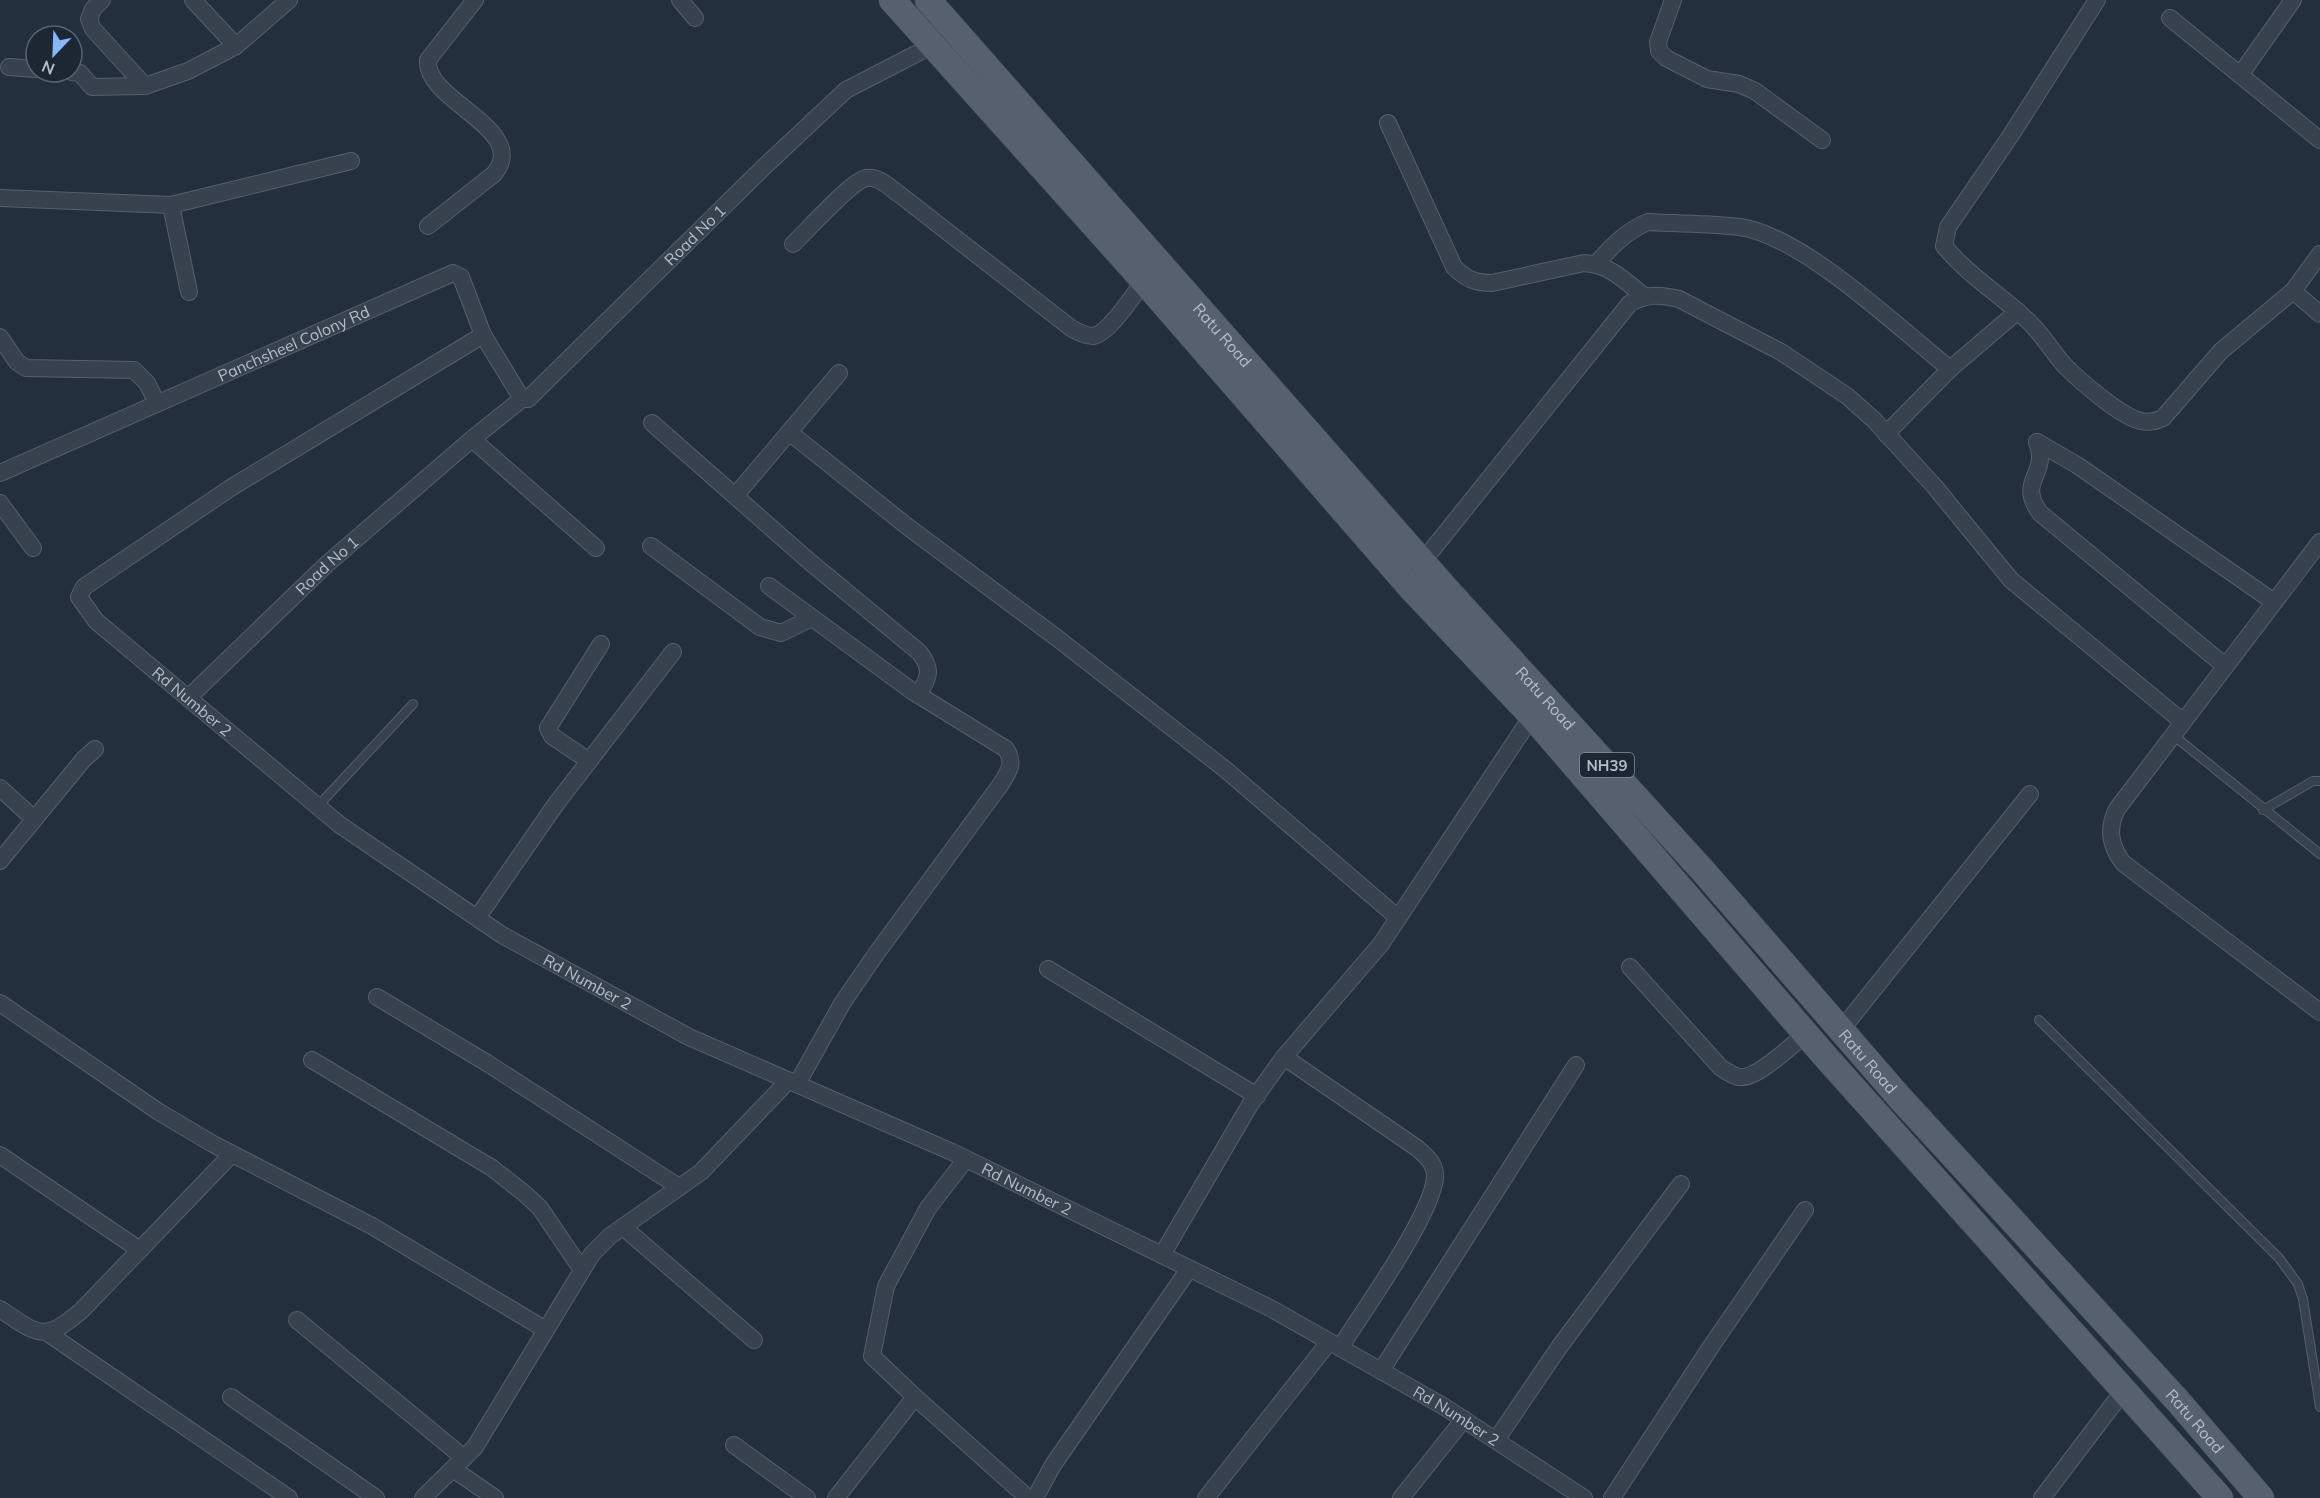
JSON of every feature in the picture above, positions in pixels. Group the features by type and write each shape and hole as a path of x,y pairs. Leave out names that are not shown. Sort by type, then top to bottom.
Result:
{"main road":[{"name":"Ratu Road","path":"892,0 1144,281 1410,587 1532,716 1806,1034 2220,1498"},
{"name":"Ratu Road","path":"928,0 957,29 1423,561 1704,872 1841,1030 2177,1400 2261,1498"}],"street":[{"path":"102,0 93,9 89,19 93,29 145,86"},
{"path":"193,0 236,46"},
{"path":"84,78 92,87 145,86 188,71 236,46 289,0"},
{"path":"428,226 494,174 502,164 503,150 494,136 436,83 427,69 428,60 475,0"},
{"path":"680,0 695,18"},
{"path":"1672,0 1658,42 1659,51 1666,58 1707,79 1747,87 1822,140"},
{"path":"2097,0 1944,237 1944,246 1955,260 2018,311 2064,364 2081,379 2126,415 2139,421 2152,423 2163,418 2221,351 2293,291 2320,254"},
{"path":"2240,75 2291,1"},
{"path":"2170,18 2320,140"},
{"name":"Road No 1","path":"188,698 327,564 472,439 522,399 528,399 765,166 846,90 932,47 957,29"},
{"path":"9,66 24,68"},
{"path":"1388,123 1454,267 1464,277 1478,283 1492,283 1584,263 1597,263 1611,269 1644,296"},
{"path":"0,198 171,205 351,161"},
{"path":"793,244 854,184 867,178 878,180 899,194 1071,328 1084,335 1095,336 1107,328 1144,281"},
{"path":"171,205 189,292"},
{"path":"1597,263 1617,240 1635,227 1648,222 1741,227 1790,246 1821,265 1950,369"},
{"name":"Panchsheel Colony Rd","path":"0,473 453,273 460,277 483,335 522,399"},
{"path":"2293,291 2320,314"},
{"path":"1423,561 1586,354 1630,303 1644,296 1660,294 1679,299 1781,352 1847,396 1935,487 2011,580 2178,729"},
{"path":"1886,434 1950,369 2018,311"},
{"name":"Rd Number 2","path":"483,335 232,487 84,587 79,597 96,621 340,825 502,935 690,1037 966,1159 1272,1310 1464,1419 1584,1498"},
{"path":"0,337 16,362 26,368 134,370 147,383 157,403"},
{"path":"735,495 839,373"},
{"path":"652,423 919,652 929,670 928,678 918,694"},
{"path":"789,432 908,527 1057,638 1226,770 1397,917"},
{"path":"472,439 596,548"},
{"path":"2225,666 2040,513 2030,500 2030,487 2040,464 2041,452 2037,442 2077,465 2274,602"},
{"path":"0,503 33,548"},
{"path":"651,546 760,627 781,633 812,618"},
{"path":"2318,549 2274,602 2114,815 2110,822 2110,838 2122,863 2320,1012"},
{"path":"423,1498 475,1447 500,1410 592,1254 622,1227 702,1172 792,1082 876,954 1011,769 1011,757 1006,749 918,694 769,586"},
{"path":"589,761 552,736 549,728 601,644"},
{"path":"477,918 589,761 673,652"},
{"path":"1162,1255 1257,1096 1284,1057 1364,965 1532,716"},
{"path":"0,861 95,749"},
{"path":"0,788 34,819"},
{"path":"1841,1030 2030,794"},
{"path":"1630,967 1721,1068 1739,1077 1749,1077 1759,1072 1806,1034"},
{"path":"1048,969 1257,1096"},
{"path":"377,997 487,1063 679,1187"},
{"path":"0,1003 159,1112 232,1154 372,1226 546,1330"},
{"path":"1206,1498 1335,1345 1419,1221 1435,1178 1432,1162 1417,1148 1284,1057"},
{"path":"312,1060 492,1168 524,1192 540,1208 582,1270"},
{"path":"1381,1371 1576,1065"},
{"path":"49,1334 62,1327 82,1310 232,1154"},
{"path":"0,1155 140,1250"},
{"path":"966,1159 928,1208 886,1286 872,1356 1028,1498"},
{"path":"1496,1440 1560,1346 1681,1184"},
{"path":"1612,1498 1712,1345 1805,1210"},
{"path":"622,1227 754,1340"},
{"path":"1035,1498 1053,1465 1189,1269"},
{"path":"4,1319 49,1334 289,1498"},
{"path":"297,1320 495,1498"},
{"path":"2042,1498 2124,1390"},
{"path":"231,1397 376,1498"},
{"path":"836,1498 915,1397"},
{"path":"1401,1498 1464,1419"},
{"path":"734,1445 807,1498"}],"lane":[{"path":"318,806 413,704"},
{"path":"2178,729 2263,810 2320,854"},
{"path":"2263,810 2313,782 2320,781"},
{"path":"2038,1020 2279,1258 2298,1284 2303,1299 2320,1407"}]}
